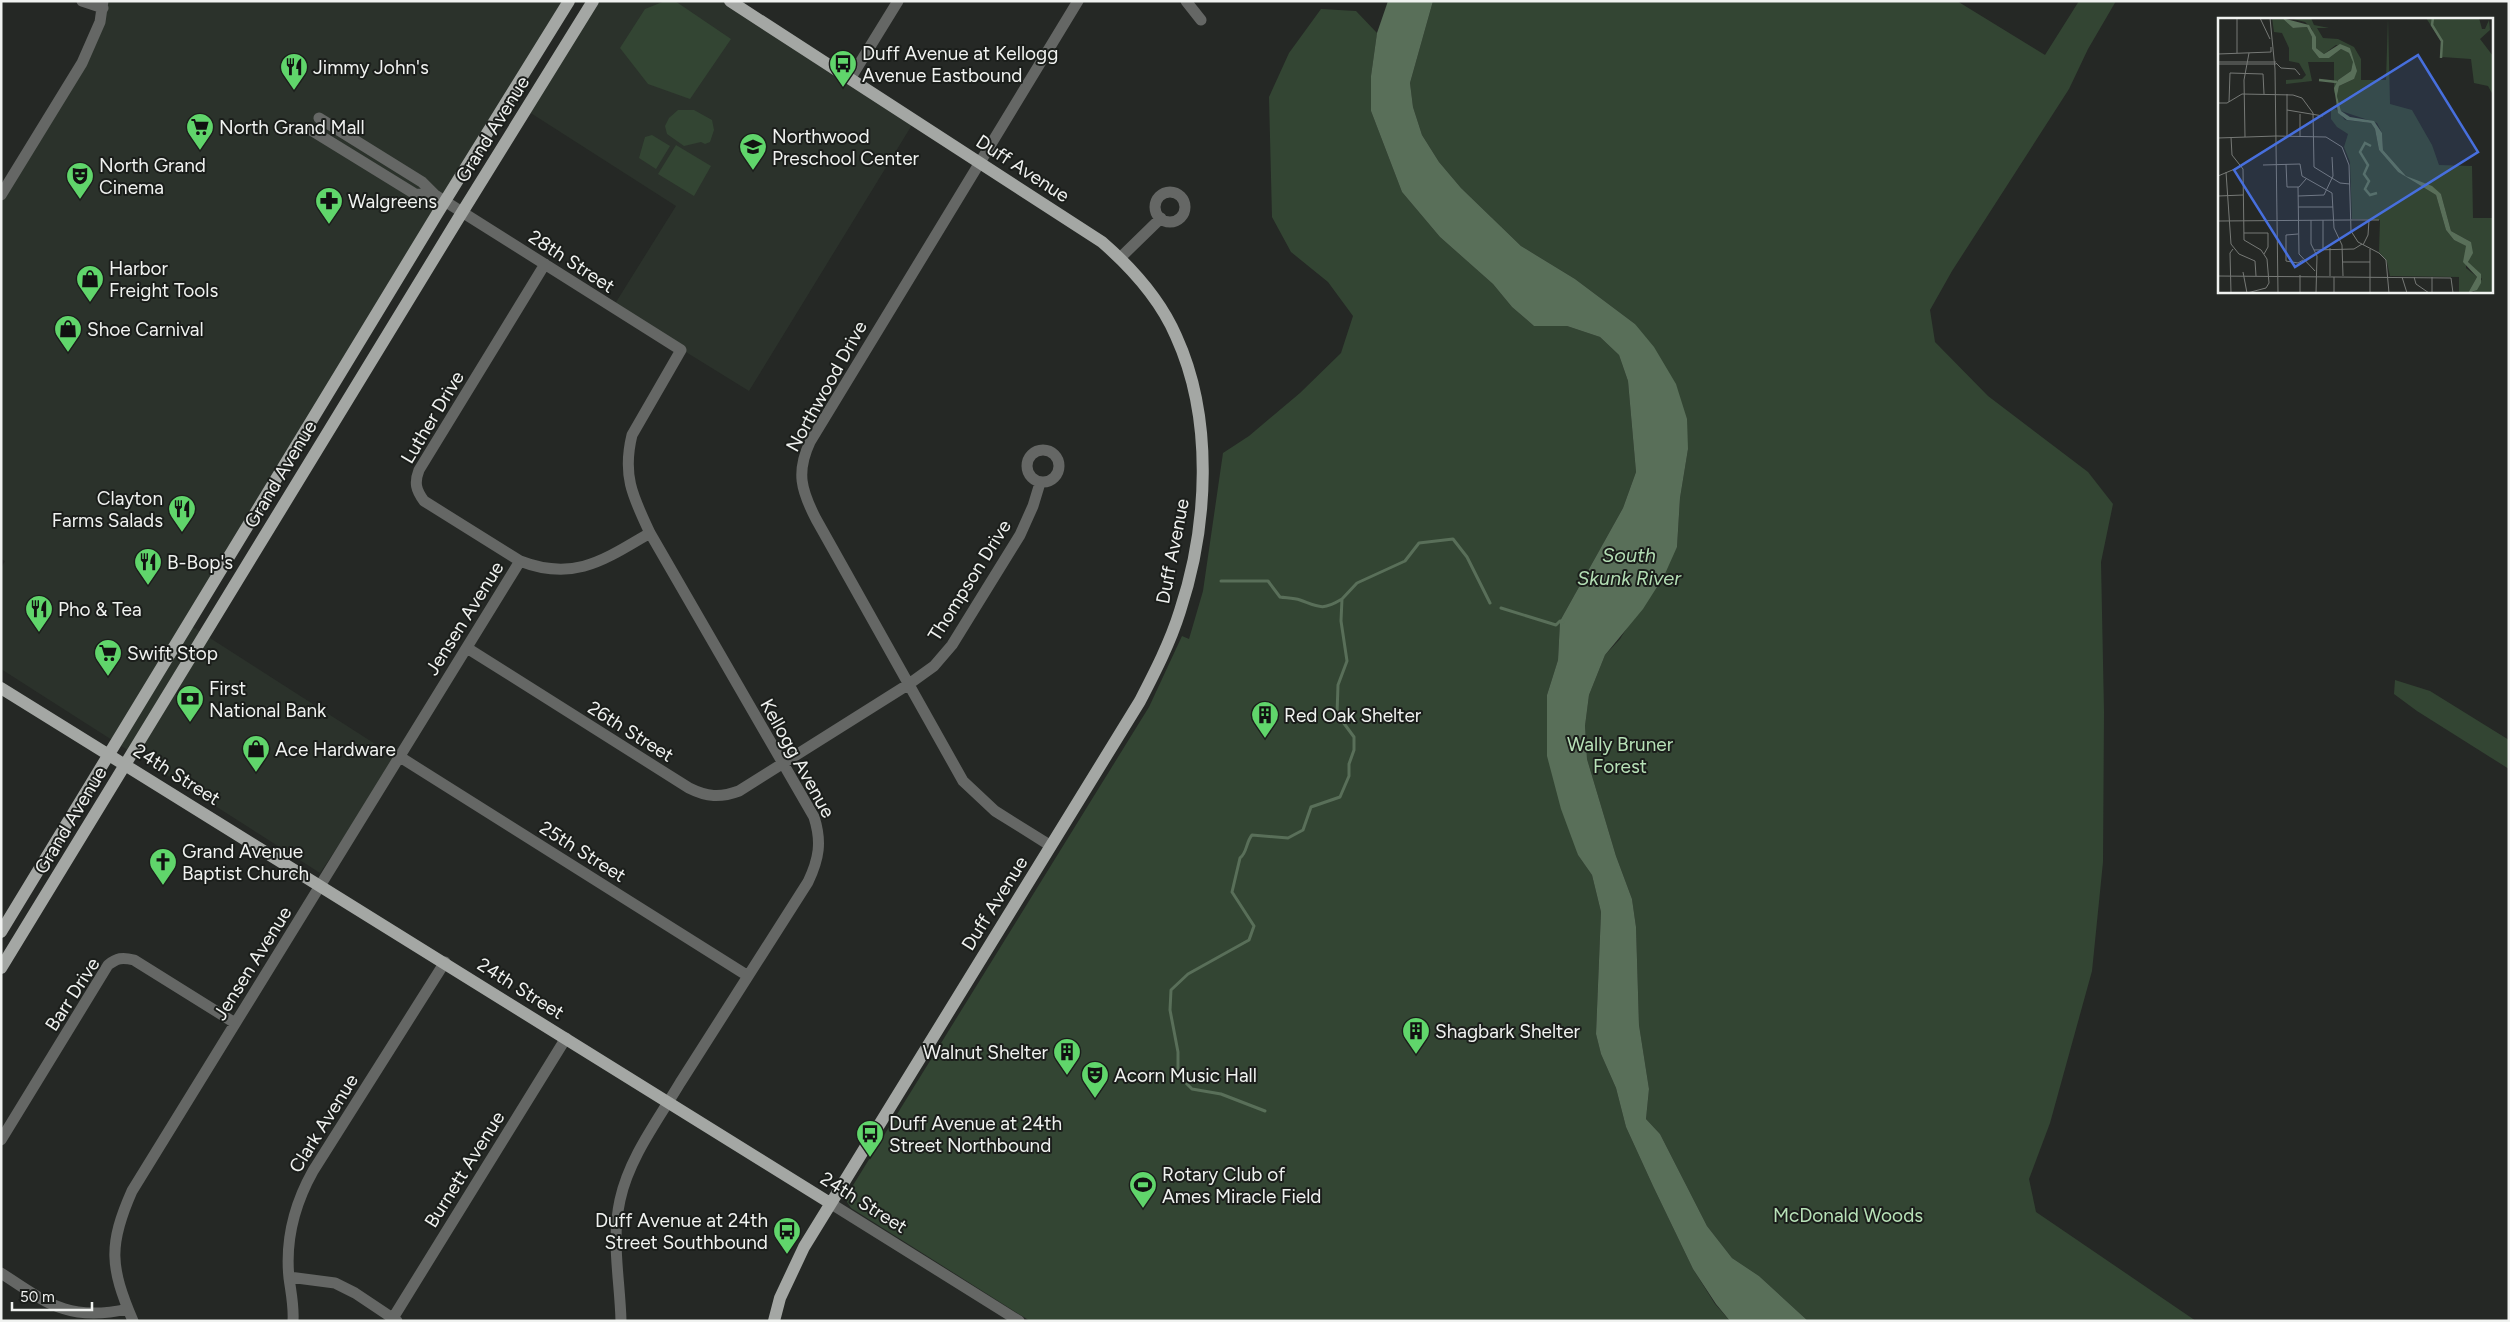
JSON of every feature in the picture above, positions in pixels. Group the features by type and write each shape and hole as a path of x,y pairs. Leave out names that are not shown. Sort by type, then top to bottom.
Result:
{"main road":[{"name":"Grand Avenue","path":"1,932 440,198 569,1"},
{"name":"Grand Avenue","path":"1,968 593,1"},
{"name":"Duff Avenue","path":"730,1 1102,242 1120,258 1152,294 1176,335 1185,358 1196,404 1200,438 1202,494 1192,564 1180,611 1163,656 1140,701 830,1203 791,1273 780,1298 774,1321"},
{"name":"24th Street","path":"1,688 830,1203"}],"street":[{"path":"1,195 82,63 92,43 103,4 82,1"},
{"path":"850,79 898,1"},
{"name":"Northwood Drive","path":"1051,846 995,811 963,781 807,502 800,468 810,442 1078,1"},
{"path":"1186,1 1201,20"},
{"path":"319,118 422,182 440,198"},
{"path":"311,130 415,194 440,198"},
{"name":"28th Street","path":"440,198 681,350"},
{"path":"1120,258 1161,218"},
{"name":"Luther Drive","path":"545,264 419,470 415,480 418,491 424,501 520,561 537,567 574,570 607,559 650,533"},
{"name":"Kellogg Avenue","path":"621,1321 614,1249 620,1201 625,1181 638,1153 669,1102 808,882 820,850 819,832 814,817 650,533 633,497 628,481 628,450 638,422 681,350"},
{"name":"Thompson Drive","path":"782,763 909,684 934,666 952,645 1020,535 1033,506 1040,483"},
{"name":"Jensen Avenue","path":"133,1321 118,1284 114,1239 119,1219 132,1191 520,561"},
{"name":"26th Street","path":"467,648 703,795 716,797 739,791 782,763"},
{"name":"25th Street","path":"400,756 748,976"},
{"name":"Barr Drive","path":"1,1140 108,965 116,959 124,957 134,960 235,1024"},
{"name":"Clark Avenue","path":"293,1321 289,1278 289,1234 293,1216 304,1188 444,962"},
{"name":"Burnett Avenue","path":"395,1319 566,1038"},
{"name":"24th Street","path":"830,1203 1015,1320"},
{"path":"1,1273 46,1303 76,1317 108,1316 128,1309"},
{"path":"289,1278 336,1283 395,1319"}],"shaded area":[{"path":"105,1 564,1 185,622 397,758 320,873 1,669 1,568 5,561 1,559 1,201 84,65"},
{"name":"Northwood Preschool Center","path":"593,1 730,1 915,120 749,391 613,307 676,206 526,110"}],"green space":[{"path":"665,1 675,1 731,39 690,99 648,84 620,48 645,9"},
{"path":"1433,1 1957,1 2045,55 2079,1 2116,1 2088,49 2069,89 1952,271 1930,310 1935,342 1988,396 2088,472 2113,504 2101,562 2104,712 2103,862 2092,971 2050,1123 2029,1179 2036,1212 2196,1321 1808,1321 1759,1276 1732,1258 1707,1226 1660,1134 1646,1119 1649,1089 1639,1025 1636,927 1632,899 1616,856 1587,759 1585,726 1589,695 1605,655 1620,639 1677,547 1680,498 1688,449 1635,324 1575,279 1521,246 1461,188 1439,162 1422,135 1413,107 1410,83"},
{"path":"1321,9 1356,11 1377,33 1371,76 1371,111 1402,192 1440,237 1493,284 1512,307 1534,326 1567,326 1600,337 1619,355 1628,381 1636,472 1623,508 1560,621 1558,660 1547,695 1578,855 1592,875 1601,912 1596,1034 1601,1054 1616,1088 1626,1127 1693,1269 1715,1304 1730,1321 1030,1321 851,1208 847,1202 847,1195 1149,707 1182,636 1189,639 1203,591 1223,453 1249,436 1300,393 1341,353 1353,316 1328,282 1291,252 1272,217 1269,97 1289,53"},
{"path":"678,110 694,110 712,120 714,130 710,142 684,146 667,134 665,126 669,118"},
{"path":"652,135 670,146 656,169 639,158 645,137"},
{"path":"676,145 711,166 694,196 658,174"},
{"path":"2395,680 2430,691 2509,740 2509,769 2417,711 2394,694"}],"water":[{"name":"South Skunk River","path":"1388,1 1433,1 1410,83 1413,107 1422,135 1439,162 1461,188 1521,246 1575,279 1635,324 1654,347 1676,384 1687,419 1688,449 1680,498 1677,547 1664,576 1643,609 1605,655 1589,695 1585,726 1587,759 1616,856 1632,899 1636,927 1639,1025 1649,1089 1646,1119 1660,1134 1707,1226 1732,1258 1759,1276 1808,1321 1730,1321 1716,1304 1693,1269 1653,1186 1626,1127 1616,1088 1601,1054 1596,1034 1601,912 1592,875 1578,855 1561,809 1547,756 1547,695 1558,660 1560,621 1623,508 1636,472 1628,381 1619,355 1600,337 1567,326 1534,326 1512,307 1493,284 1440,237 1402,192 1371,111 1371,76 1377,33"}],"waterway":[{"path":"1265,1111 1221,1094 1192,1089 1178,1075 1178,1052 1170,1010 1171,990 1188,974 1249,940 1254,926 1232,892 1240,858 1252,835 1288,838 1303,830 1311,807 1340,797 1349,776 1349,764 1354,750 1354,737 1337,714 1338,685 1347,661 1341,621 1342,599 1357,583 1405,561 1419,543 1453,539 1467,557 1490,603"},
{"path":"1221,581 1268,581 1280,597 1298,599 1321,607 1342,599"},
{"path":"1501,608 1556,625 1560,621 1563,622"}],"place":[{"name":"Duff Avenue at Kellogg Avenue Eastbound","path":"843,88"},
{"name":"Jimmy John's","path":"294,91"},
{"name":"North Grand Mall","path":"200,151"},
{"name":"Northwood Preschool Center","path":"753,171"},
{"name":"North Grand Cinema","path":"80,200"},
{"name":"Walgreens","path":"329,225"},
{"name":"Harbor Freight Tools","path":"90,303"},
{"name":"Shoe Carnival","path":"68,353"},
{"name":"Clayton Farms Salads","path":"182,533"},
{"name":"B-Bop's","path":"148,586"},
{"name":"Pho & Tea","path":"39,633"},
{"name":"Swift Stop","path":"108,677"},
{"name":"First National Bank","path":"190,723"},
{"name":"Red Oak Shelter","path":"1265,739"},
{"name":"Ace Hardware","path":"256,773"},
{"name":"Grand Avenue Baptist Church","path":"163,886"},
{"name":"Shagbark Shelter","path":"1416,1055"},
{"name":"Walnut Shelter","path":"1067,1076"},
{"name":"Acorn Music Hall","path":"1095,1099"},
{"name":"Duff Avenue at 24th Street Northbound","path":"870,1158"},
{"name":"Rotary Club of Ames Miracle Field","path":"1143,1209"},
{"name":"Duff Avenue at 24th Street Southbound","path":"787,1255"}],"park label":[{"name":"Wally Bruner Forest","path":"1620,755"},
{"name":"McDonald Woods","path":"1848,1215"}]}
